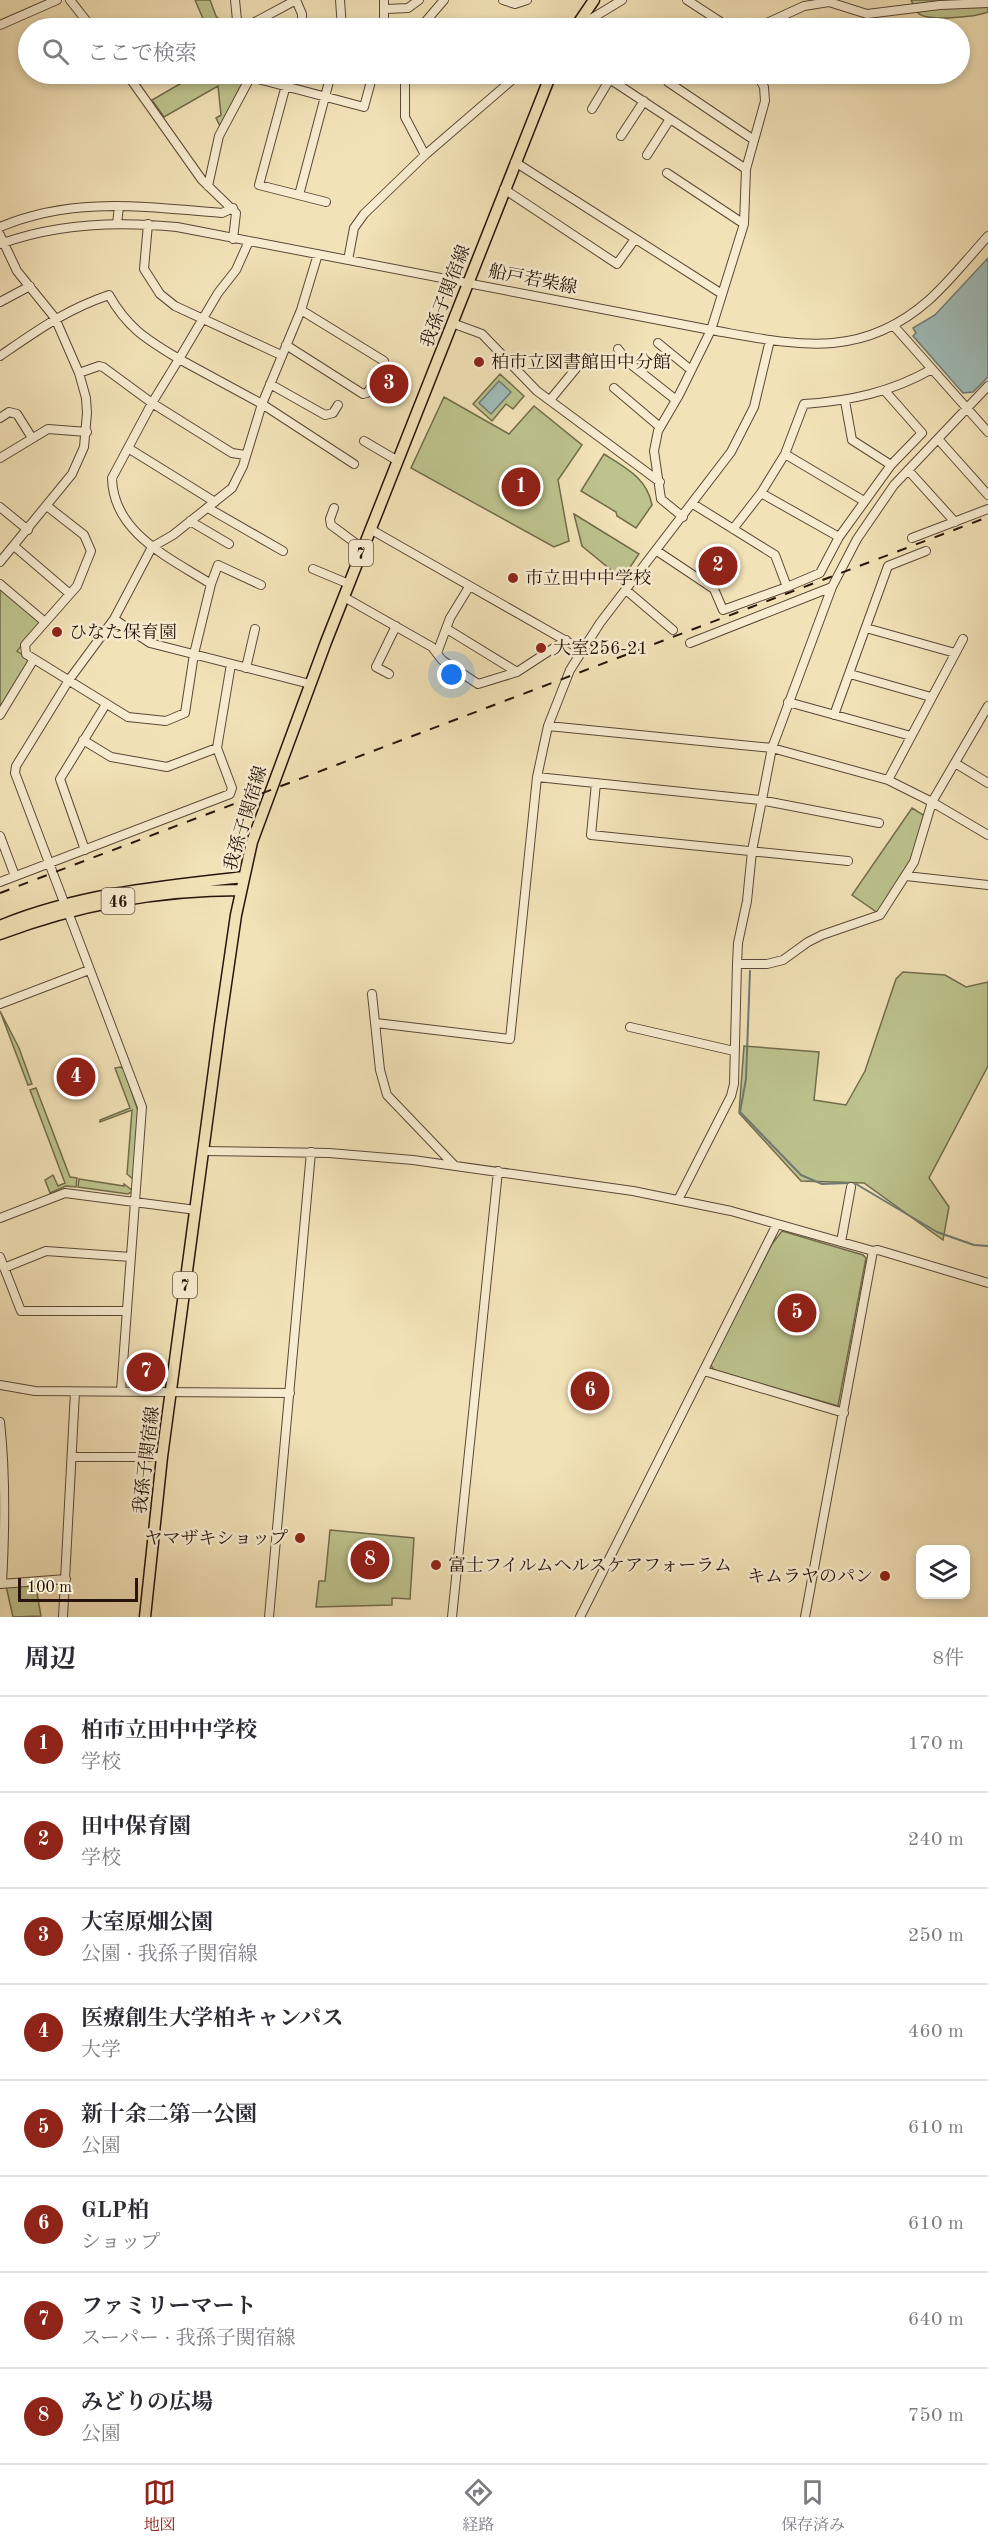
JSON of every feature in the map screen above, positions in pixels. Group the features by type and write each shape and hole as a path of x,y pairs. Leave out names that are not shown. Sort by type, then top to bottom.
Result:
{"main road":[{"path":"582,18 594,0"},
{"name":"我孫子関宿線","path":"145,1617 170,1392 241,890 257,823 362,548 547,84"},
{"name":"46","path":"0,926 132,890 244,877"},
{"name":"46","path":"0,934 66,909 159,895 241,890"}],"street":[{"path":"0,25 57,0"},
{"path":"70,0 84,18"},
{"path":"235,0 237,18"},
{"path":"262,18 296,0 302,18"},
{"path":"340,0 341,18"},
{"path":"385,5 408,8 419,0"},
{"path":"429,18 444,0"},
{"path":"503,0 515,4 527,0"},
{"path":"592,18 622,0"},
{"path":"687,0 715,18"},
{"path":"778,18 804,6 829,2 867,14 940,5 988,3"},
{"path":"134,84 208,186 233,208 237,217 233,238"},
{"path":"208,186 219,136 247,84"},
{"path":"278,84 364,107 370,84"},
{"path":"287,84 259,185 326,202"},
{"path":"299,195 329,84"},
{"path":"405,84 405,117 425,155"},
{"path":"348,261 351,235 357,222 425,155 507,84"},
{"path":"592,109 603,84"},
{"path":"618,84 746,169"},
{"path":"671,84 754,140"},
{"path":"683,517 661,499 654,451 660,427 711,330 744,224 746,169 765,101 762,84"},
{"path":"621,136 644,101"},
{"path":"646,155 670,119"},
{"path":"515,162 722,294"},
{"path":"667,172 744,224"},
{"path":"504,189 617,264 634,239"},
{"path":"0,227 62,208 119,206 222,213 233,208"},
{"path":"117,224 119,206"},
{"path":"148,224 144,269 160,294 175,306 281,355"},
{"name":"船戸若柴線","path":"1,240 75,226 148,224 177,227 711,330 770,340 829,345 858,338 893,325 930,299 988,236"},
{"path":"0,562 72,474 87,432 86,398 79,373 55,318 17,271 1,240"},
{"path":"211,584 152,547 124,520 112,485 112,478 152,403 218,292 236,270 249,242"},
{"path":"121,1391 142,1107 15,773 16,766 69,680 114,619 152,547 173,536 232,488 243,466 262,404 301,310 318,254"},
{"path":"0,302 30,286"},
{"path":"0,356 55,318 84,304 109,296 134,330 179,359 262,404 354,464"},
{"path":"286,345 363,394 367,393 385,367 384,361 301,310"},
{"path":"452,323 482,334 537,391 660,482"},
{"path":"893,325 988,432"},
{"path":"376,1023 510,1039 537,777 548,726 560,692 582,650 717,472 743,432 754,407 770,340"},
{"path":"658,343 691,370"},
{"path":"618,349 628,362 676,400"},
{"path":"79,373 99,366 103,367 152,403 232,453 245,455"},
{"path":"550,400 578,366"},
{"path":"734,529 761,493 785,454 804,404 845,400 885,391 932,369"},
{"path":"270,384 325,415 333,413 338,405"},
{"path":"678,1200 731,1096 734,1084 738,943 747,901 760,800 772,748 788,702 832,587 857,539 879,506 908,470 988,386"},
{"path":"614,388 660,427"},
{"path":"657,551 714,589 723,610 820,573 839,537 864,501 891,465 922,433 885,391"},
{"path":"845,400 852,440 891,465"},
{"path":"0,418 9,412 17,414 32,438"},
{"path":"0,458 52,428 87,432"},
{"path":"938,439 988,495"},
{"path":"364,441 398,461"},
{"path":"128,448 283,551"},
{"path":"785,454 864,501"},
{"path":"908,470 955,522"},
{"path":"761,493 839,537"},
{"path":"693,504 775,555 787,587"},
{"path":"47,506 84,534 90,545 90,558 76,586 25,645 26,654 128,717 160,722 185,713 194,654 211,584 218,565 261,585"},
{"path":"0,507 28,530"},
{"path":"334,508 330,519 331,525 362,548"},
{"path":"912,538 988,509"},
{"path":"190,521 229,544"},
{"path":"370,530 582,650"},
{"path":"14,546 70,594"},
{"path":"834,715 888,566 926,551"},
{"path":"314,569 349,584"},
{"path":"0,584 45,622"},
{"path":"437,653 450,618 469,587"},
{"path":"690,643 832,587"},
{"path":"626,590 673,630"},
{"path":"344,597 432,647 442,660 478,684 518,672 566,639"},
{"path":"114,619 150,643 310,684"},
{"path":"389,675 376,667 396,626"},
{"path":"866,628 955,653"},
{"path":"246,668 255,629"},
{"path":"447,629 518,672"},
{"path":"888,780 963,639"},
{"path":"0,715 34,659"},
{"path":"0,882 230,794 232,788 217,748 231,664"},
{"path":"850,674 931,697"},
{"path":"788,702 910,736"},
{"path":"85,850 60,782 106,704"},
{"path":"737,964 767,964 783,960 815,938 880,915 914,862 932,802 988,706"},
{"path":"548,726 772,748 888,780 932,802 988,835"},
{"path":"83,740 111,757 167,767 217,748"},
{"path":"955,763 988,783"},
{"path":"537,777 760,800 879,823"},
{"path":"596,783 591,835 848,861"},
{"path":"0,836 15,876"},
{"path":"906,876 988,885"},
{"path":"0,1004 89,970"},
{"path":"372,994 380,1070 387,1095 454,1166"},
{"path":"630,1028 735,1051"},
{"path":"204,1151 311,1152 403,1159 498,1171 678,1200 908,1258 988,1283"},
{"path":"269,1617 311,1152"},
{"path":"452,1617 498,1171"},
{"path":"841,1242 851,1187"},
{"path":"0,1218 65,1193 196,1210"},
{"path":"580,1617 777,1224"},
{"path":"4,1268 46,1251 131,1257"},
{"path":"806,1617 873,1251"},
{"path":"0,1257 21,1311 127,1311"},
{"path":"704,1371 844,1413"},
{"path":"0,1385 35,1391 290,1393"},
{"path":"63,1617 75,1392"},
{"path":"0,1422 5,1528 1,1583 66,1579"},
{"path":"72,1457 162,1457"}],"green space":[{"path":"195,0 210,0 218,18 203,18"},
{"path":"911,0 988,0 988,12 963,17 923,16 915,9"},
{"path":"180,84 242,84 220,126 216,118 221,115 218,86 164,117 152,100"},
{"path":"386,373 401,383 392,396 378,386"},
{"path":"500,374 524,396 513,409 506,404 492,421 473,404"},
{"path":"444,397 509,434 534,406 582,445 558,480 569,541 554,547 411,468"},
{"path":"604,454 634,475 649,496 652,505 636,528 617,516 616,512 581,491"},
{"path":"574,514 639,554 622,579 582,546"},
{"path":"0,589 39,622 39,626 17,651 29,659 29,663 0,710"},
{"path":"912,808 925,816 912,860 878,913 852,895"},
{"path":"903,972 945,975 966,987 988,982 988,1066 929,1178 949,1207 943,1240 864,1183 801,1181 739,1113 744,1046 819,1052 814,1100 846,1105 865,1071 896,979"},
{"path":"0,1011 19,1048 32,1084 28,1085"},
{"path":"115,1068 124,1069 138,1111 134,1180 127,1174 132,1110 100,1122 100,1120 130,1108"},
{"path":"36,1088 70,1177 77,1178 76,1187 66,1186 50,1193 45,1180 53,1175 58,1186 65,1183 30,1090"},
{"path":"79,1179 124,1186 124,1184 133,1191 128,1194 78,1187"},
{"path":"782,1231 863,1255 866,1258 838,1406 714,1370 710,1364 772,1244"},
{"path":"330,1530 414,1538 410,1599 392,1598 392,1605 316,1607 319,1581 325,1581"},
{"path":"35,1582 41,1616 13,1617 6,1586"}],"water":[{"path":"988,258 988,377 973,392 963,393 913,336 916,333 913,328 935,315"},
{"path":"499,381 511,392 491,414 479,403"}],"waterway":[{"path":"750,971 746,1079 740,1112 801,1175 822,1184 848,1183"},
{"path":"856,1184 937,1232 974,1245 988,1246"}],"railway":[{"path":"0,893 988,517"}],"place":[{"name":"柏市立図書館田中分館","path":"479,362"},
{"name":"大室原畑公園","path":"389,384"},
{"name":"柏市立田中中学校","path":"521,487"},
{"name":"田中保育園","path":"718,566"},
{"name":"市立田中中学校","path":"513,578"},
{"name":"ひなた保育園","path":"57,632"},
{"name":"大室256-21","path":"541,648"},
{"name":"医療創生大学柏キャンパス","path":"76,1077"},
{"name":"新十余二第一公園","path":"797,1313"},
{"name":"ファミリーマート","path":"146,1372"},
{"name":"GLP柏","path":"590,1391"},
{"name":"ヤマザキショップ","path":"300,1538"},
{"name":"みどりの広場","path":"370,1560"},
{"name":"富士フイルムヘルスケアフォーラム","path":"436,1565"},
{"name":"キムラヤのパン","path":"885,1576"}]}
